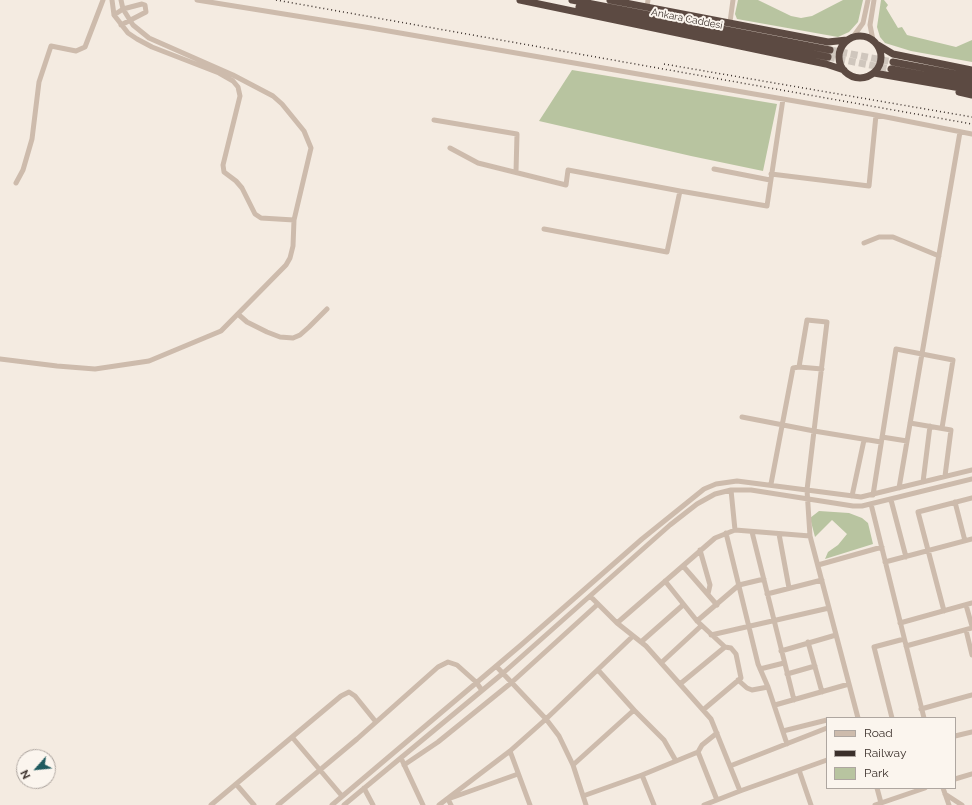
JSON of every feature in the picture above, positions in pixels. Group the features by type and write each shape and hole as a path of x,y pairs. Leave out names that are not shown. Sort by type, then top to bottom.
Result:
{"highway":[{"path":"520,0 826,64 844,70 855,77 868,76 874,73 878,68 882,56 875,42"},
{"name":"Ankara Caddesi","path":"542,0 829,54 572,0"},
{"path":"610,0 647,3 828,42 862,36 894,54 972,70"},
{"path":"844,70 841,64 840,51 850,39"},
{"path":"972,77 892,65 972,84"},
{"path":"874,73 972,90"},
{"path":"939,84 972,95"}],"street":[{"path":"16,183 23,170 32,139 39,82 50,46 76,51 85,46 103,0"},
{"path":"112,0 114,15 128,33 152,47 219,73 234,81 238,87 240,96 224,165 224,172 236,181 242,188 255,214 261,218 294,220"},
{"path":"0,359 95,369 149,361 221,331 239,315 286,265 293,246 294,220 311,148 304,131 282,104 273,96 233,75 149,38 133,25 123,9 121,0"},
{"path":"197,0 371,28 876,115 972,134"},
{"path":"730,22 734,0"},
{"path":"850,39 863,23 868,0"},
{"path":"874,0 870,25 875,42"},
{"path":"114,15 123,9 142,4 145,5 146,12 121,25"},
{"path":"450,148 478,163 566,185 568,170 767,206 783,99"},
{"path":"771,174 869,186 876,115"},
{"path":"434,120 518,134 516,172"},
{"path":"899,488 960,132"},
{"path":"714,169 770,180"},
{"path":"544,229 667,252 680,191"},
{"path":"864,243 879,237 893,237 939,256"},
{"path":"239,315 247,322 267,332 280,337 293,338 300,335 327,309"},
{"path":"799,367 807,320 827,322 806,499 810,536 849,684 856,717"},
{"path":"873,495 896,349 953,360 942,428"},
{"path":"771,484 793,368 799,367 822,369"},
{"path":"742,417 782,426 864,440 907,441"},
{"path":"910,423 951,430 945,476"},
{"path":"923,482 930,426"},
{"path":"852,496 864,440"},
{"path":"332,805 496,666 572,599 699,493 716,484 738,481 771,484 861,497 972,470"},
{"path":"344,805 481,689 502,674 670,525 697,504 715,494 731,490 759,491 853,506 891,500 972,479"},
{"path":"731,490 735,530"},
{"path":"944,611 918,512 972,498"},
{"path":"891,500 906,556"},
{"path":"955,502 965,540"},
{"path":"871,504 924,717"},
{"path":"617,623 715,538 735,530 810,536"},
{"path":"752,532 794,700"},
{"path":"726,534 760,669 775,705 787,744"},
{"path":"779,534 790,588"},
{"path":"885,562 972,539"},
{"path":"818,565 882,547"},
{"path":"700,550 710,585 708,594"},
{"path":"683,566 717,605"},
{"path":"697,621 739,585 764,579"},
{"path":"768,594 822,580"},
{"path":"666,581 683,605 701,626 725,647 731,648 736,654 741,678 703,710"},
{"path":"590,596 617,623 641,642 711,719 740,791"},
{"path":"404,765 438,742 511,683 598,604"},
{"path":"900,623 972,604"},
{"path":"641,642 683,605"},
{"path":"906,646 966,630 972,627 966,605"},
{"path":"711,635 829,608"},
{"path":"661,663 701,626"},
{"path":"966,630 972,655"},
{"path":"781,651 836,635"},
{"path":"439,805 510,751 546,719 633,636"},
{"path":"892,717 874,647 904,639"},
{"path":"808,642 822,692"},
{"path":"680,684 725,647"},
{"path":"278,805 438,667 448,662 457,665 476,682 481,689"},
{"path":"760,669 784,663"},
{"path":"496,666 546,719 559,736 573,765 586,805"},
{"path":"787,674 814,666"},
{"path":"598,670 634,710 664,740 676,761"},
{"path":"738,680 746,688 752,690 768,687"},
{"path":"775,705 849,684"},
{"path":"211,805 341,696 349,692 355,696 376,722"},
{"path":"921,709 972,696"},
{"path":"573,765 634,710"},
{"path":"783,731 826,720"},
{"path":"730,766 826,728"},
{"path":"956,736 972,732"},
{"path":"583,796 642,775 698,752 702,745 717,733"},
{"path":"292,737 342,796"},
{"path":"510,751 530,805"},
{"path":"698,752 717,800"},
{"path":"401,758 423,805"},
{"path":"704,805 826,760"},
{"path":"799,770 811,805"},
{"path":"448,799 518,774"},
{"path":"956,779 972,774"},
{"path":"642,775 654,805"},
{"path":"236,784 254,805"},
{"path":"364,788 373,805"},
{"path":"877,789 878,804 912,790"},
{"path":"943,789 949,805"},
{"path":"945,794 962,805"},
{"path":"448,799 451,805"}],"green space":[{"path":"738,0 758,0 791,16 801,18 812,16 843,0 863,0 858,22 849,32 838,37 737,19 735,14"},
{"path":"881,0 884,0 888,5 886,8 898,28 902,27 907,35 956,47 972,40 972,62 911,51 885,43 880,37 877,27"},
{"path":"572,70 777,104 763,171 539,121"},
{"path":"819,511 849,513 862,518 868,523 873,544 825,559 828,552 838,545 847,534 832,520 815,537 810,518"}],"tunnel":[{"path":"830,50 893,62"},
{"path":"828,57 891,69"}],"railway":[{"path":"276,0 972,124"},
{"path":"664,64 972,117"}]}
